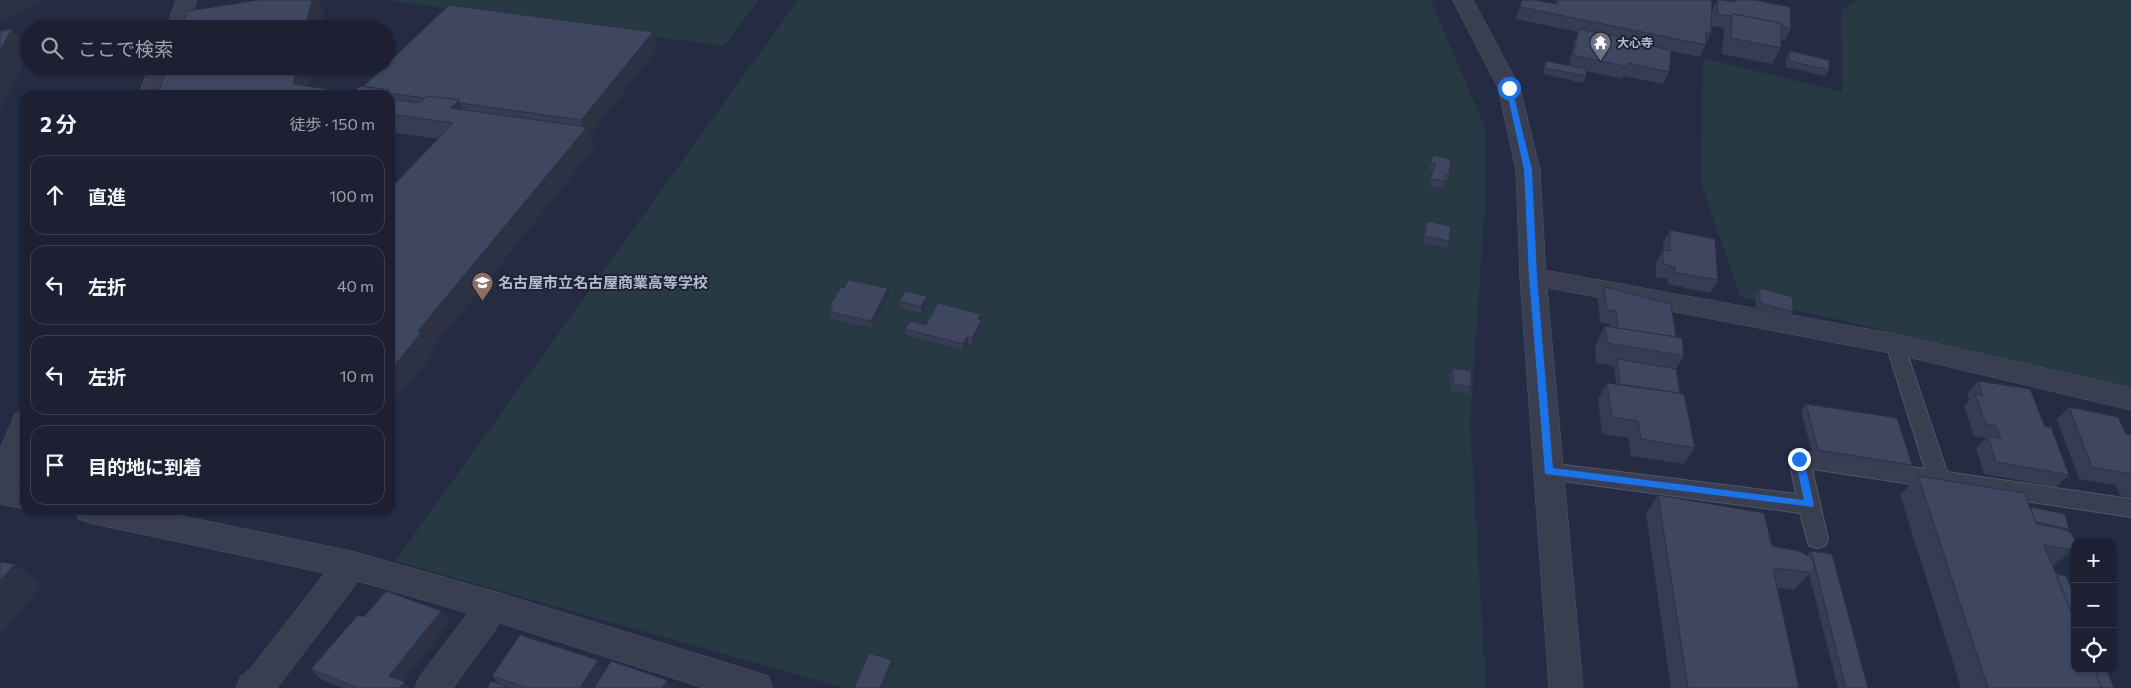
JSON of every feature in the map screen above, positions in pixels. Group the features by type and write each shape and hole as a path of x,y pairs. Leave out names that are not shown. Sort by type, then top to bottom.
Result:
{"street":[{"path":"179,20 187,0"},
{"path":"1463,0 1509,88 1528,170 1533,277 1566,688"},
{"path":"152,90 158,75"},
{"path":"1533,277 1895,344 2131,399"},
{"path":"20,435 0,489 20,495"},
{"path":"114,515 351,565 493,606 756,688"},
{"path":"253,688 263,679 351,565"},
{"path":"432,688 493,606"}],"lane":[{"path":"1895,344 1939,480"},
{"path":"1817,539 1799,459 2131,508"},
{"path":"1548,471 1810,505"}],"shaded area":[{"path":"386,0 759,0 724,46"},
{"path":"798,0 1431,0 1485,128 1485,205 1470,422 1486,688 845,688 395,561"},
{"path":"1856,0 2131,0 2131,388 1740,297 1701,182 1703,58 1842,92 1841,10"}],"building":[{"path":"258,0 312,0 307,20 184,20 187,11"},
{"path":"1522,0 1557,4 1558,0 1712,0 1711,33 1706,32 1706,45 1520,7"},
{"path":"1718,0 1735,2 1735,0 1755,0 1790,7 1791,28 1781,26 1781,23 1732,14 1731,16 1717,14"},
{"path":"449,5 653,32 581,120 460,103 459,100 395,94 395,90 364,86 376,75 395,75 395,56"},
{"path":"1732,14 1781,23 1781,48 1731,38"},
{"path":"12,29 0,51 0,31"},
{"path":"1579,29 1630,39 1630,42 1671,50 1669,72 1628,63 1627,67 1573,55"},
{"path":"1790,51 1829,60 1829,70 1789,61"},
{"path":"1546,61 1586,69 1586,76 1545,68"},
{"path":"165,75 295,75 293,84 333,90 159,90"},
{"path":"360,86 388,90 356,90"},
{"path":"427,96 459,100 451,108 587,127 418,331 421,333 395,365 395,184 453,123 395,115 395,100 420,103"},
{"path":"1433,155 1451,159 1449,175 1446,174 1445,181 1430,179 1436,164 1431,163"},
{"path":"1427,221 1451,226 1449,241 1424,236"},
{"path":"1670,230 1715,239 1718,280 1674,272 1675,267 1663,264 1663,250 1670,251"},
{"path":"848,280 888,288 871,321 830,312 833,306 830,305 841,287 844,288"},
{"path":"1604,287 1671,304 1676,337 1618,328 1616,311 1607,310"},
{"path":"1760,288 1793,297 1793,312 1760,303"},
{"path":"905,291 927,296 921,307 899,301"},
{"path":"938,303 981,314 978,319 982,320 972,338 967,337 963,344 905,329 910,321 926,325"},
{"path":"1605,326 1682,338 1684,356 1607,343"},
{"path":"1617,359 1676,369 1680,393 1620,384"},
{"path":"1453,368 1471,371 1471,387 1453,384"},
{"path":"1978,381 2030,389 2045,427 2051,427 2069,475 1996,462 1988,436 2001,439 1996,426 1986,424 1975,394 1983,396"},
{"path":"1607,383 1684,394 1695,448 1641,439 1638,421 1612,417"},
{"path":"1806,404 1897,418 1912,465 1818,450"},
{"path":"2069,407 2118,417 2126,434 2131,435 2131,477 2130,474 2092,467"},
{"path":"1918,476 2024,493 2037,524 2062,529 2071,533 2074,538 2071,538 2071,550 2044,545 2071,611 2071,673 2096,673 2102,688 1988,688"},
{"path":"1658,495 1764,513 1772,546 1799,551 1811,558 1814,568 1810,572 1773,568 1799,688 1688,688"},
{"path":"2030,507 2065,514 2069,529 2036,522"},
{"path":"1811,551 1832,554 1868,688 1846,688"},
{"path":"0,562 15,564 0,581"},
{"path":"2056,574 2066,576 2071,587 2071,611"},
{"path":"386,591 441,611 389,676 405,682 399,688 358,688 311,669 358,615 364,617"},
{"path":"520,635 598,660 580,688 527,688 492,676"},
{"path":"869,653 892,660 880,688 854,688"},
{"path":"611,661 667,680 662,688 594,688"},
{"path":"2096,673 2108,673 2114,688 2102,688"},
{"path":"491,681 510,688 487,688"}],"place":[{"name":"大心寺","path":"1601,62"},
{"name":"名古屋市立名古屋商業高等学校","path":"482,302"}],"route":[{"path":"1509,88 1528,170 1533,277 1548,471 1810,505 1799,459"}]}
